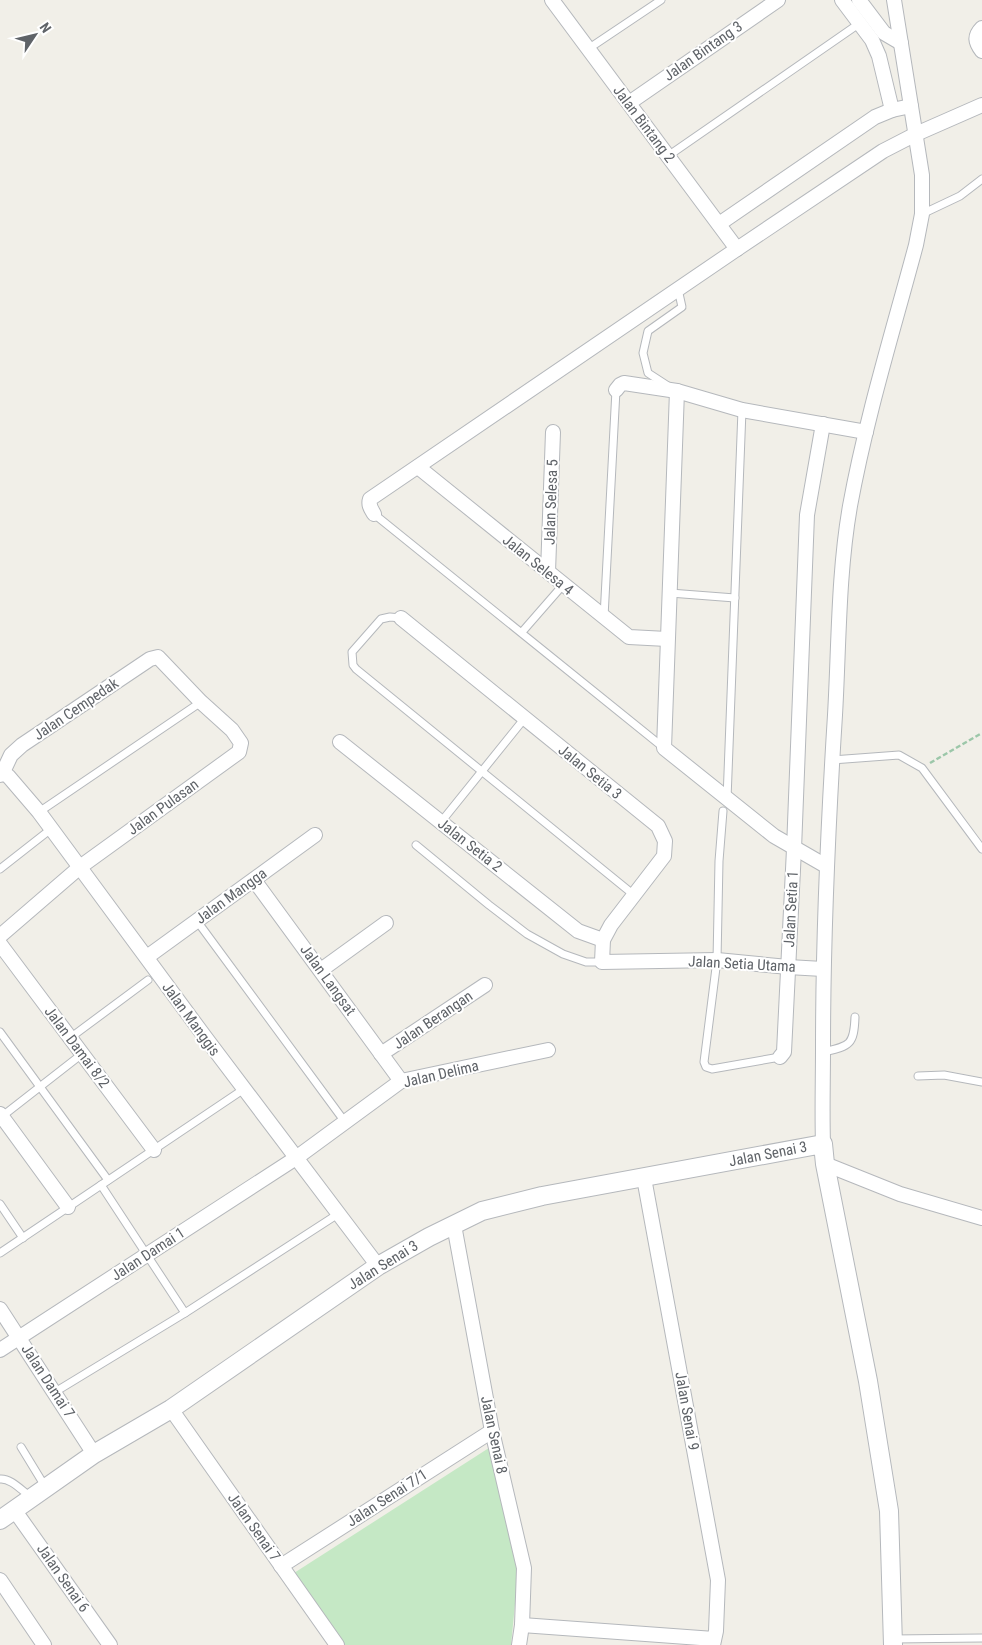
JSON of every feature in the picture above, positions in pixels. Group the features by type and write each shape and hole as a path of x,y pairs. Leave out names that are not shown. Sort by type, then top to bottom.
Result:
{"street":[{"name":"Jalan Bintang 2","path":"552,0 737,248"},
{"name":"Jalan Bintang 3","path":"628,103 778,0"},
{"path":"842,0 872,40 879,56 892,110"},
{"path":"859,0 884,33 901,43"},
{"path":"893,1642 889,1511 868,1381 825,1164 821,1106 826,866 844,562 850,507 866,432 916,245 922,214 922,175 894,0"},
{"path":"982,28 977,33 976,40 982,51"},
{"path":"374,514 370,508 370,499 737,248 883,151 916,134 982,105"},
{"path":"719,224 875,117 892,110 911,106"},
{"path":"616,390 624,383 677,391 742,410 866,432"},
{"path":"677,391 664,748 725,806 794,849 826,866"},
{"name":"Jalan Setia 1","path":"780,1057 784,1052 807,515 823,424"},
{"name":"Jalan Selesa 5","path":"548,572 553,432"},
{"name":"Jalan Selesa 4","path":"418,467 629,638 667,639"},
{"name":"Jalan Setia 3","path":"401,618 658,826 665,841 664,856 611,925 603,940 602,962"},
{"name":"Jalan Cempedak","path":"2,774 11,755 22,746 150,659 158,657 201,702"},
{"name":"Jalan Pulasan","path":"0,936 80,867 239,752 241,743 232,730 201,702"},
{"name":"Jalan Setia 2","path":"340,742 578,931 603,940"},
{"name":"Jalan Manggis","path":"2,774 9,777 39,812 378,1266"},
{"name":"Jalan Mangga","path":"147,957 315,836"},
{"name":"Jalan Langsat","path":"254,880 401,1081"},
{"path":"321,970 386,923"},
{"name":"Jalan Damai 8/2","path":"0,944 154,1150"},
{"name":"Jalan Setia Utama","path":"602,962 716,960 788,968 823,969"},
{"name":"Jalan Berangan","path":"381,1054 485,985"},
{"name":"Jalan Delima","path":"296,1158 401,1081 548,1050"},
{"path":"1,1116 68,1207"},
{"name":"Jalan Senai 3","path":"0,1520 94,1454 171,1408 378,1266 429,1237 482,1211 542,1196 823,1144"},
{"name":"Jalan Damai 1","path":"0,1350 296,1158"},
{"path":"825,1164 900,1194 982,1218"},
{"name":"Jalan Senai 9","path":"644,1178 718,1580 716,1631 713,1642"},
{"name":"Jalan Senai 8","path":"454,1225 492,1431 524,1568 522,1626 518,1645"},
{"name":"Jalan Damai 7","path":"0,1309 20,1337 94,1454"},
{"name":"Jalan Senai 7","path":"171,1408 337,1645"},
{"name":"Jalan Senai 7/1","path":"281,1566 492,1431"},
{"name":"Jalan Senai 6","path":"15,1511 110,1645"},
{"path":"0,1580 44,1645"},
{"path":"522,1626 713,1642"}],"lane":[{"path":"588,49 661,0"},
{"path":"668,156 860,23"},
{"path":"922,214 960,196 982,179"},
{"path":"677,391 648,373 643,353 648,331 682,307 678,289"},
{"path":"604,618 616,390"},
{"path":"742,410 725,806 718,879 716,960 704,1062 706,1067 712,1069 780,1057"},
{"path":"374,514 664,748"},
{"path":"522,632 562,585"},
{"path":"670,593 735,598"},
{"path":"401,618 390,617 381,619 352,652 353,665 360,673 634,895"},
{"path":"39,812 201,702"},
{"path":"441,822 480,771 524,719"},
{"path":"832,760 900,755 922,768 982,849"},
{"path":"0,869 51,829"},
{"path":"416,845 527,934 563,954 586,962 602,962"},
{"path":"197,921 345,1122"},
{"path":"70,1038 148,980"},
{"path":"823,1052 845,1047 849,1043 854,1033 855,1017"},
{"path":"0,1032 108,1180"},
{"path":"1,1116 82,1054"},
{"path":"918,1076 944,1075 982,1082"},
{"path":"0,1253 244,1089"},
{"path":"101,1185 185,1312"},
{"path":"0,1204 23,1238"},
{"path":"55,1392 338,1214"},
{"path":"20,1447 39,1493"},
{"path":"0,1479 3,1478 39,1493"},
{"path":"893,1642 982,1638"}],"path":[{"path":"922,768 982,733"}],"green space":[{"path":"492,1446 518,1573 511,1645 345,1645 294,1573"}]}
